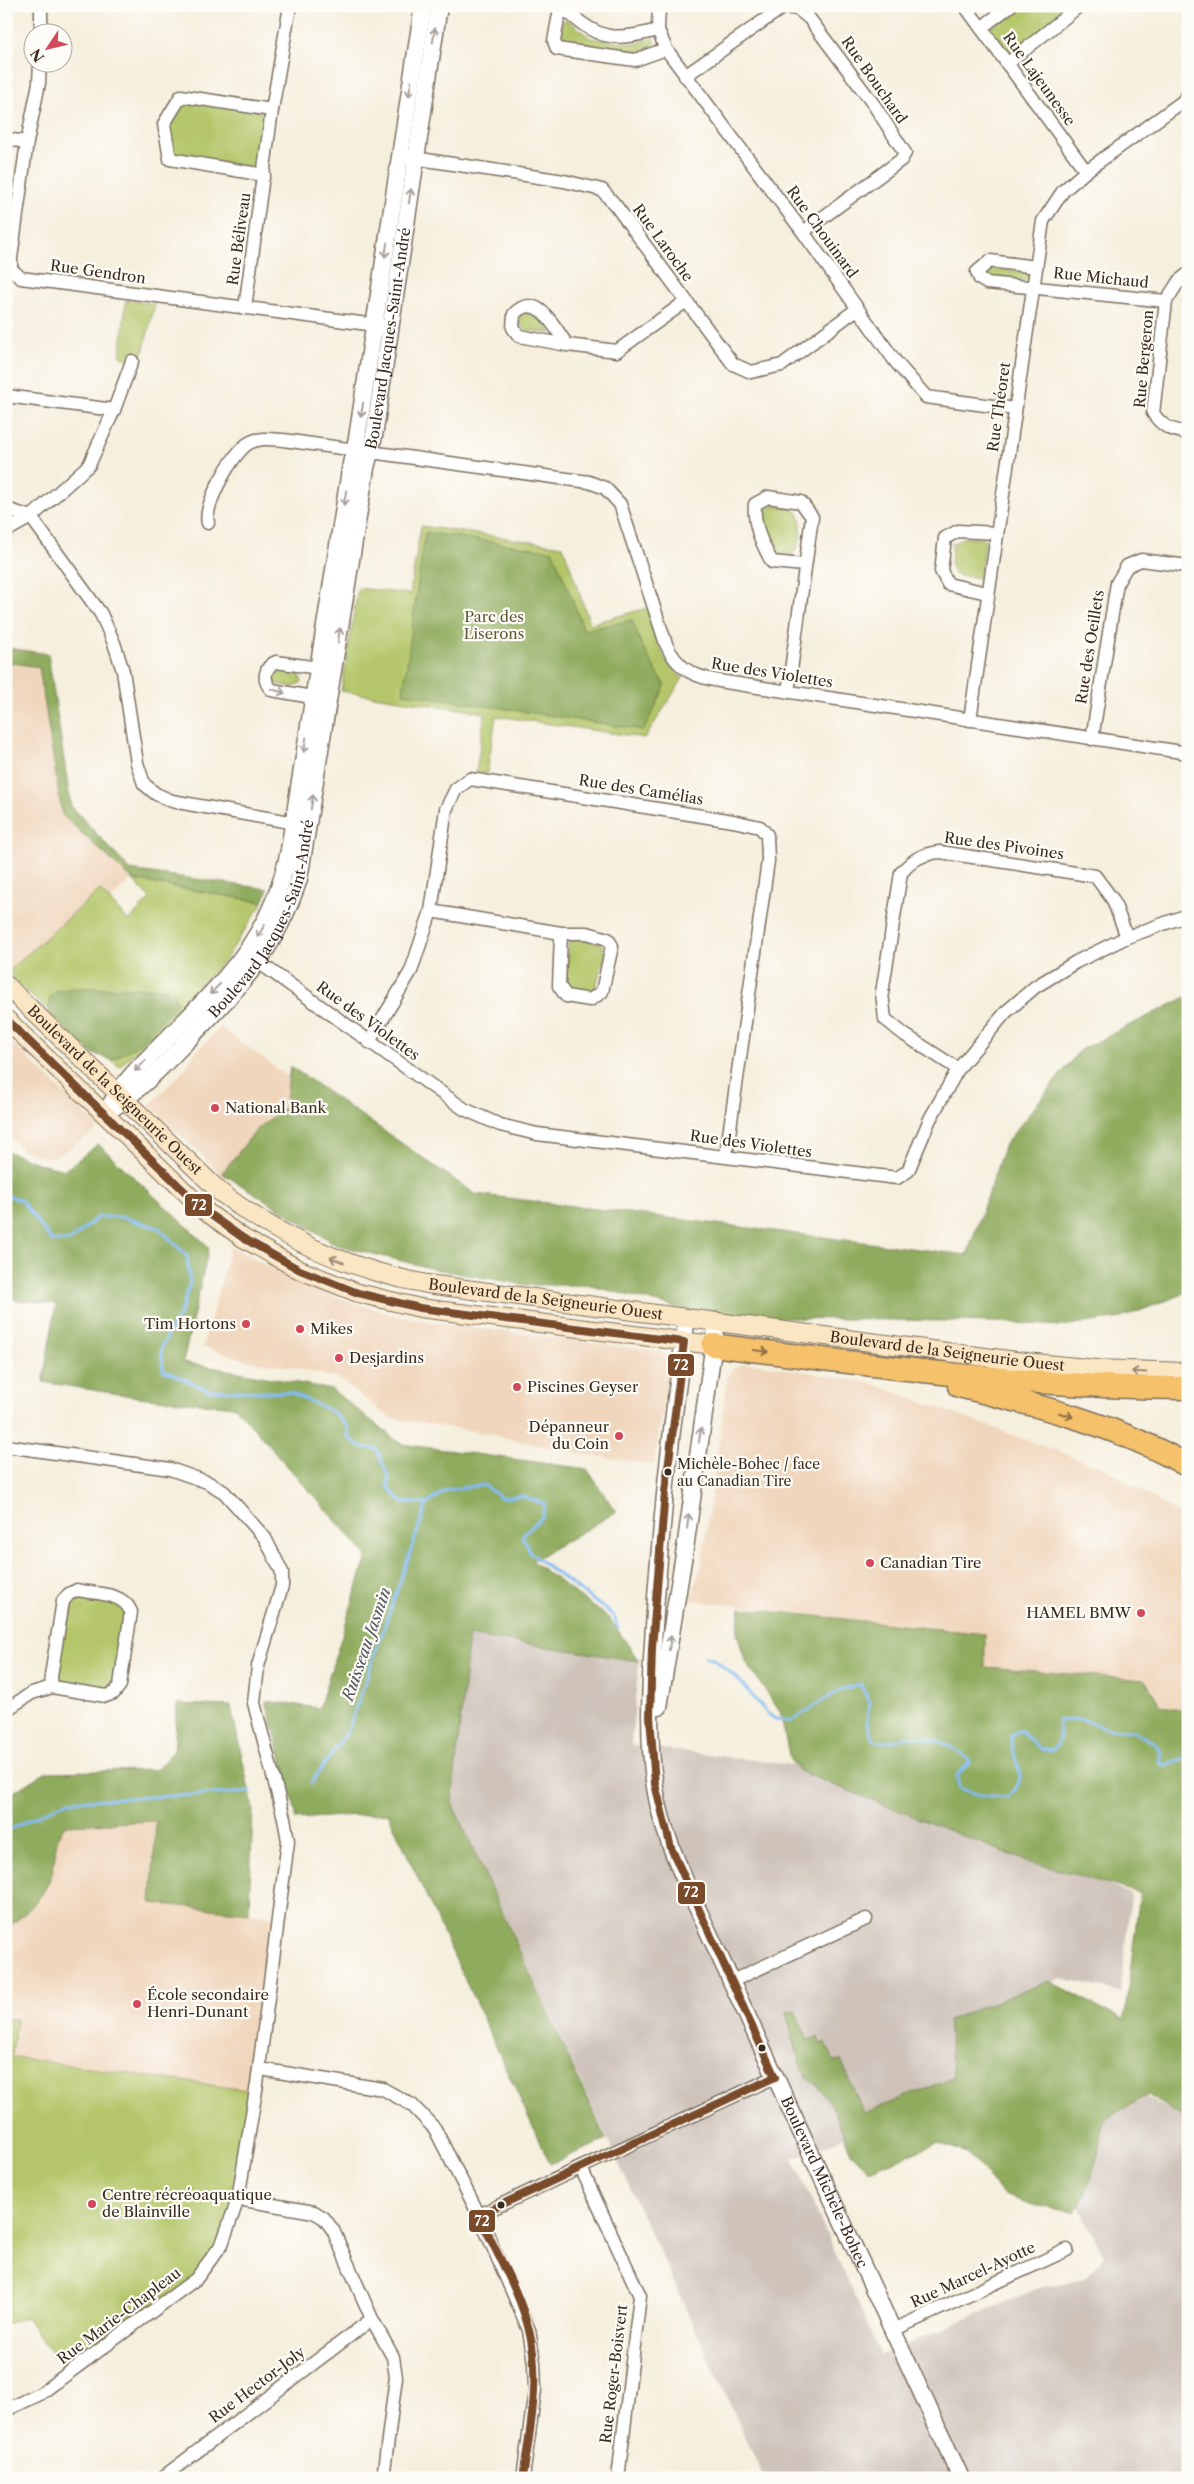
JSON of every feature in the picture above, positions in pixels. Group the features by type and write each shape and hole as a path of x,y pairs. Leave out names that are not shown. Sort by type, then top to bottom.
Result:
{"highway":[{"path":"713,1345 888,1368 1096,1385 1188,1388"},
{"path":"888,1368 1019,1401 1091,1423 1141,1442 1188,1466"}],"main road":[{"name":"Boulevard de la Seigneurie Ouest","path":"6,985 208,1182 257,1218 323,1254 383,1275 465,1290 1041,1364 1123,1371 1188,1372"},
{"name":"Boulevard de la Seigneurie Ouest","path":"6,1019 190,1198 230,1230 300,1270 377,1298 420,1308 713,1345"},
{"path":"377,1298 383,1275"}],"street":[{"path":"40,22 41,6"},
{"name":"Rue Béliveau","path":"245,308 272,110 290,6"},
{"name":"Boulevard Jacques-Saint-André","path":"104,1114 121,1097 135,1093 231,996 253,958 277,934 293,899 301,868 301,824 383,326 408,157 423,6"},
{"name":"Boulevard Jacques-Saint-André","path":"408,157 439,6"},
{"name":"Rue Chouinard","path":"660,6 658,30 666,49 803,232 895,361 926,397 1015,409"},
{"name":"Rue Lajeunesse","path":"965,6 1086,172"},
{"path":"981,28 1010,6"},
{"path":"1007,64 1079,6"},
{"name":"Rue Bouchard","path":"685,76 783,7 798,9 809,18 874,105 905,154 901,160 803,232"},
{"path":"658,30 629,38 599,35 584,27 567,11 559,14 554,42 557,49 634,60 666,49"},
{"name":"Rue Gendron","path":"40,72 27,142 11,258 11,269 21,278 383,326"},
{"name":"Rue Théoret","path":"970,720 1043,221 1063,192 1086,172 1182,102 1188,95"},
{"name":"Rue Béliveau","path":"264,175 170,159 164,124 181,96 272,110"},
{"path":"6,139 27,142"},
{"name":"Rue Laroche","path":"408,157 564,180 602,190 616,206 733,364 750,372 782,365 857,309"},
{"path":"1033,287 987,283 980,279 977,272 990,261 1036,267"},
{"name":"Rue Bergeron","path":"1188,274 1179,281 1166,301 1153,413 1160,424 1173,431 1188,433"},
{"name":"Rue Michaud","path":"1033,287 1166,301"},
{"path":"567,345 617,351 686,302"},
{"path":"6,531 31,517 89,465 114,410 132,361"},
{"path":"6,396 114,410"},
{"name":"Rue des Violettes","path":"208,523 206,513 211,500 237,453 253,441 274,439 582,480 605,488 614,495 622,510 666,644 678,664 691,674 702,678 788,692 1188,752"},
{"path":"788,692 812,517 801,502 768,497 755,504 754,515 762,545 772,562 804,565"},
{"path":"6,509 31,517 101,614 123,670 136,763 144,784 156,794 172,801 301,824"},
{"path":"987,594 948,584 941,571 945,538 958,531 997,533"},
{"name":"Rue des Oeillets","path":"1092,739 1117,583 1126,566 1141,560 1188,566"},
{"path":"321,699 272,690 266,682 266,673 270,666 276,662 326,669"},
{"name":"Rue des Camélias","path":"369,1042 411,971 431,911 446,809 456,789 470,780 733,820 760,827 768,835 768,861 726,1156"},
{"name":"Rue des Pivoines","path":"958,1069 905,1036 885,1019 882,993 902,873 913,860 926,854 940,852 1095,876 1113,900 1127,937"},
{"path":"431,911 560,933 587,933 608,939 612,946 602,992 590,1000 566,996 558,986 560,933"},
{"name":"Rue des Violettes","path":"253,958 464,1109 500,1125 537,1134 726,1156 883,1178 898,1178 908,1171 930,1119 958,1069 1006,1012 1035,987 1076,962 1127,937 1188,916"},
{"name":"Boulevard Michèle-Bohec","path":"688,1318 665,1488 651,1663 652,1743 656,1792 667,1838 961,2478"},
{"name":"Boulevard Michèle-Bohec","path":"652,1743 668,1664 716,1321"},
{"name":"Rue Marie-Chapleau","path":"6,1446 170,1469 207,1482 224,1492 265,1538 282,1572 282,1586 258,1666 254,1703 284,1818 288,1841 260,2068 238,2199 222,2244 196,2280 40,2394 6,2410"},
{"path":"665,1488 693,1490"},
{"path":"6,1710 32,1693 52,1687 106,1696 114,1693 120,1685 131,1612 128,1604 122,1598 77,1590 69,1594 63,1601 51,1676 52,1687"},
{"path":"732,1982 866,1919"},
{"path":"260,2068 383,2090 412,2105 435,2129 479,2215 521,2307 531,2341 535,2390 523,2478"},
{"path":"479,2215 776,2077"},
{"name":"Rue Roger-Boisvert","path":"581,2168 640,2296 618,2478"},
{"path":"238,2199 314,2212 324,2218 333,2230 372,2318 393,2357 396,2377 383,2478"},
{"name":"Rue Marcel-Ayotte","path":"893,2330 1067,2250"},
{"name":"Rue Hector-Joly","path":"162,2478 372,2318"}],"shaded area":[{"path":"6,647 45,652 70,804 136,875 25,983 6,966"},
{"path":"221,1027 307,1091 225,1178 149,1105 185,1070 192,1056"},
{"path":"6,1037 100,1128 53,1157 38,1156 22,1149 6,1135"},
{"path":"230,1247 329,1295 389,1314 438,1323 659,1351 665,1356 669,1373 654,1465 565,1451 480,1432 390,1418 339,1379 293,1367 254,1362 203,1347"},
{"path":"742,1364 759,1364 870,1383 1104,1468 1170,1508 1188,1523 1188,1714 981,1669 980,1635 690,1600 702,1563 728,1376 732,1369"},
{"path":"469,1635 639,1661 631,1745 809,1767 1131,1894 1120,1992 1061,1978 957,2021 955,2090 793,2159 881,2355 1039,2288 1085,2279 1104,2256 1075,2197 1101,2114 1138,2093 1188,2120 1188,2478 764,2478 452,1803"},
{"name":"École secondaire Henri-Dunant","path":"54,1820 156,1821 151,1902 279,1917 253,2091 6,2056 6,1952 11,1925"}],"green space":[{"path":"1019,6 1072,6 1009,55 989,29"},
{"path":"567,19 590,38 635,44 653,38 656,44 633,55 564,45 559,39 562,22"},
{"path":"183,100 265,112 257,168 174,155 169,124"},
{"path":"990,268 1030,272 1029,281 990,278 987,272"},
{"path":"126,300 155,304 141,361 120,357"},
{"path":"534,311 552,333 527,331 520,325 520,315"},
{"path":"774,505 796,510 799,515 801,521 800,539 792,555 776,554 767,540 763,515 766,509"},
{"name":"Parc des Liserons","path":"421,526 563,546 590,624 647,608 659,646 669,664 683,678 645,738 496,716 487,774 476,772 485,713 341,691 358,588 410,594"},
{"name":"Parc des Liserons","path":"425,532 553,551 584,630 632,620 643,648 665,686 644,730 403,693"},
{"path":"964,537 986,539 979,578 955,575 951,566 952,544"},
{"path":"6,648 48,654 71,806 130,870 268,889 263,902 133,880 62,815 39,667 6,662"},
{"path":"280,669 299,673 302,682 294,687 276,684 273,676 274,672"},
{"path":"133,880 263,902 225,960 120,1067 32,997 7,972 100,890 129,921 150,898"},
{"path":"569,938 601,943 606,954 594,992 575,990 565,978"},
{"path":"74,988 165,988 174,993 177,1004 139,1044 112,1060 92,1053 48,1013 50,997 56,991"},
{"path":"1188,996 1188,1290 1181,1295 1121,1318 1061,1326 996,1322 740,1317 703,1314 587,1285 526,1285 434,1269 337,1245 222,1173 257,1129 285,1107 290,1066 475,1194 967,1255 1005,1144 1080,1050"},
{"path":"98,1144 209,1247 183,1362 331,1389 401,1444 587,1469 616,1512 532,1561 610,1619 639,1661 469,1635 452,1803 606,2140 550,2164 388,1813 295,1819 296,1813 266,1701 319,1708 367,1556 235,1407 137,1397 43,1382 56,1304 6,1299 6,1151 43,1165 65,1170"},
{"path":"69,1594 128,1604 114,1693 52,1687"},
{"path":"740,1608 985,1634 985,1667 1145,1680 1161,1706 1188,1710 1188,2121 1148,2095 1105,2119 1091,2180 1074,2212 1036,2206 1004,2195 967,2153 938,2143 869,2171 851,2153 832,2106 818,2086 806,2078 791,2033 787,2012 795,2011 808,2040 818,2037 820,2044 825,2042 834,2061 841,2060 864,2113 953,2078 948,2020 1049,1981 1124,2020 1140,1893 1021,1859 801,1772 790,1760 780,1712 745,1660 737,1633"},
{"path":"177,1704 231,1706 253,1808 249,1913 151,1903 156,1821 65,1825 57,1841 53,1869 47,1886 37,1901 11,1925 6,1952 6,1797 45,1772 155,1770 174,1751"},
{"path":"6,2019 17,2020 12,2054 6,2053"},
{"path":"6,2056 253,2091 237,2199 221,2241 198,2276 67,2374 26,2317 6,2324"}],"waterway":[{"path":"6,1195 21,1200 52,1241 70,1241 98,1217 121,1217 159,1228 187,1256 190,1284 180,1314 161,1347 163,1370 209,1390 292,1393 333,1412 349,1429 347,1436 361,1447 377,1449 389,1478 388,1487 401,1502 427,1504 446,1490 484,1485 501,1498 522,1496 545,1504 542,1517 522,1535 530,1553 614,1616 618,1628"},
{"name":"Ruisseau Jasmin","path":"311,1783 348,1731 427,1504"},
{"path":"705,1657 715,1660 738,1679 767,1713 775,1719 791,1721 838,1691 860,1684 870,1702 867,1723 869,1731 876,1742 921,1737 943,1743 970,1761 957,1776 959,1788 979,1795 1007,1797 1015,1790 1019,1783 1019,1769 1011,1735 1020,1730 1040,1749 1051,1751 1059,1741 1058,1721 1081,1719 1109,1729 1132,1731 1155,1743 1161,1752 1159,1762 1164,1766 1188,1758"},
{"name":"Ruisseau Jasmin","path":"6,1831 68,1801 251,1792"}],"transit line":[{"name":"72","path":"6,1019 205,1211 243,1238 300,1270 358,1293 420,1308 684,1342 665,1492 652,1648 650,1716 655,1784 671,1848 775,2077 479,2215 507,2272 525,2315 529,2330 534,2367 534,2385 523,2478"}],"place":[{"name":"National Bank","path":"215,1108"},
{"name":"Tim Hortons","path":"246,1324"},
{"name":"Mikes","path":"300,1329"},
{"name":"Desjardins","path":"339,1358"},
{"name":"Piscines Geyser","path":"517,1387"},
{"name":"Dépanneur du Coin","path":"619,1436"},
{"name":"Michèle-Bohec / face au Canadian Tire","path":"668,1472"},
{"name":"Canadian Tire","path":"870,1563"},
{"name":"HAMEL BMW","path":"1141,1613"},
{"name":"École secondaire Henri-Dunant","path":"137,2004"},
{"name":"Centre récréoaquatique de Blainville","path":"92,2204"}]}
